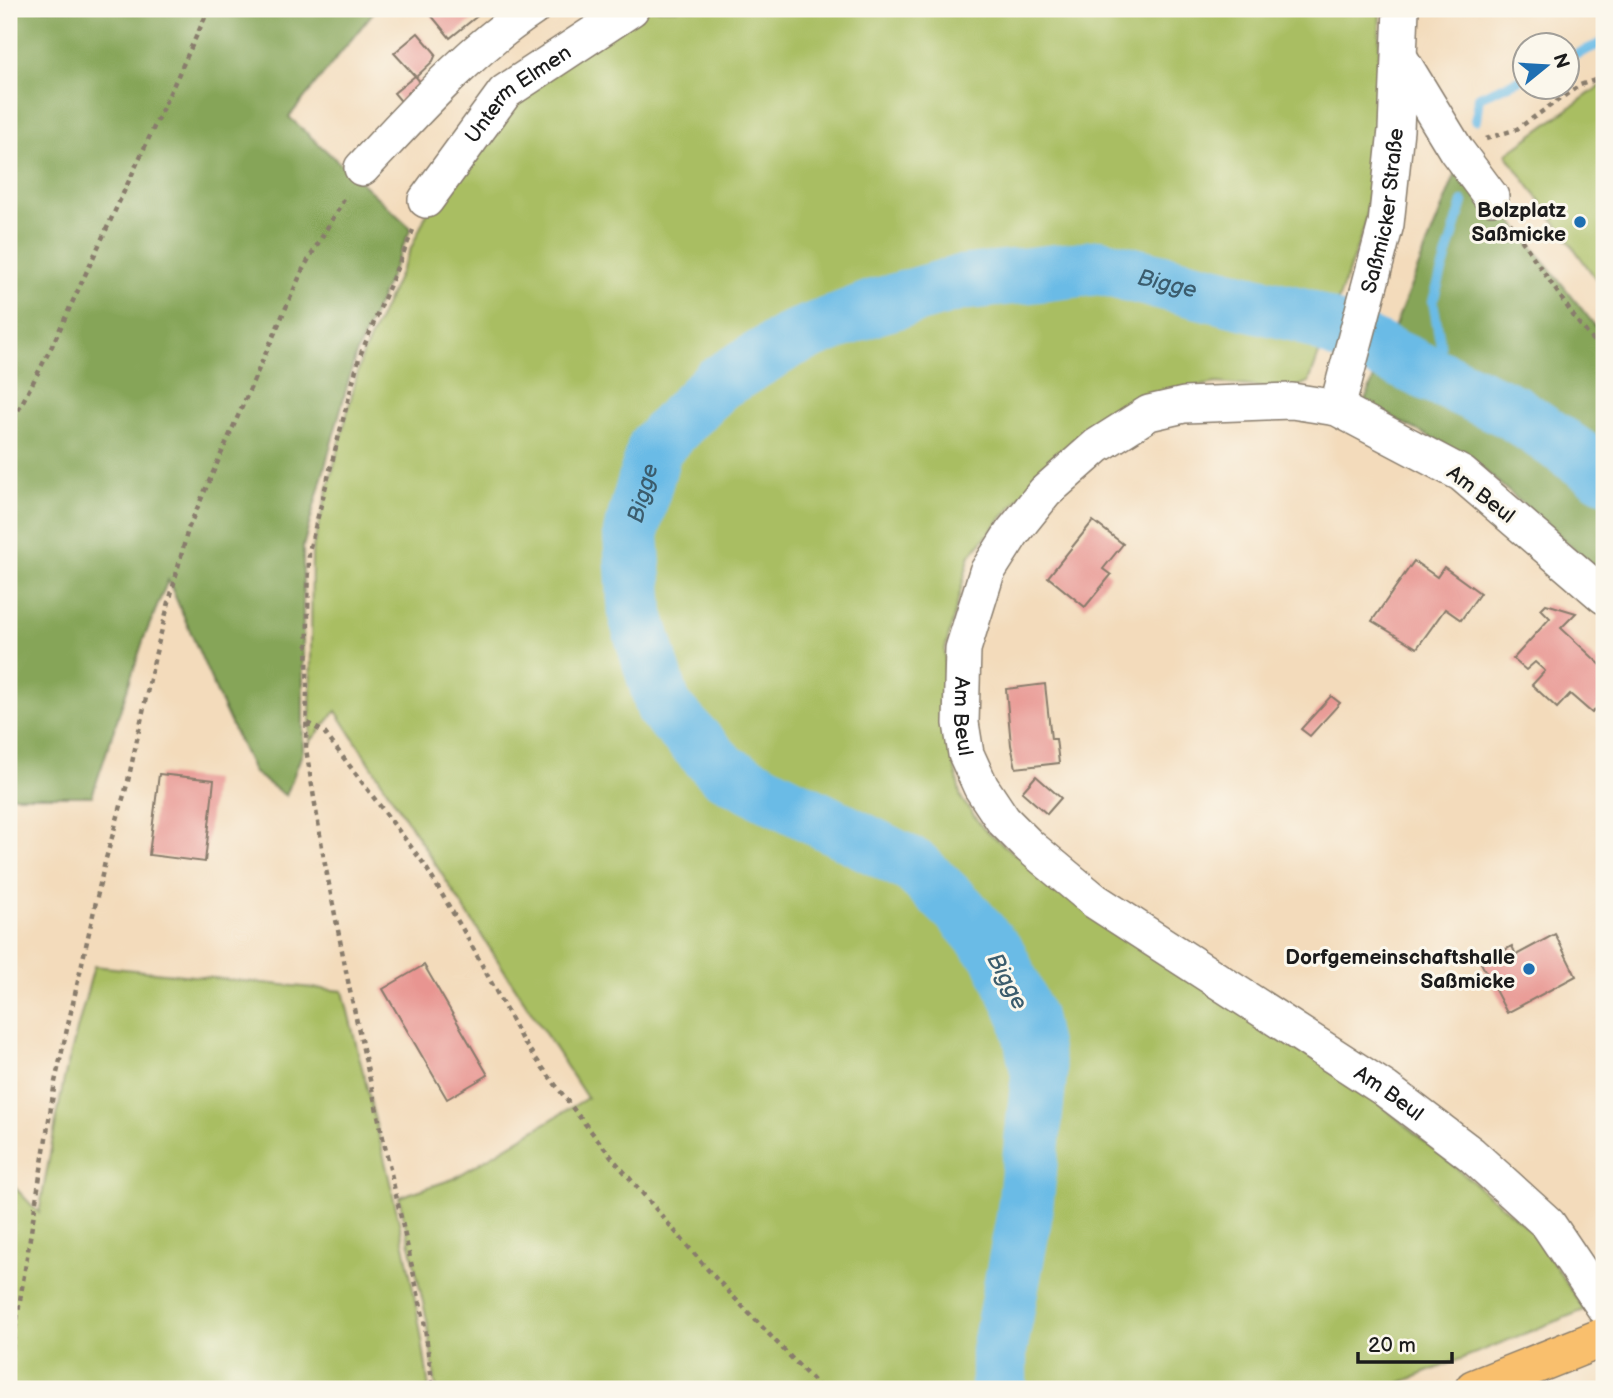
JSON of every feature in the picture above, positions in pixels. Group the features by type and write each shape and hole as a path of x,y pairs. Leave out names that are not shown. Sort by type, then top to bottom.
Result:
{"highway":[{"path":"1474,1389 1604,1337"}],"street":[{"path":"362,168 442,84 506,26 532,9"},
{"name":"Unterm Elmen","path":"426,200 505,92 631,9"},
{"name":"Saßmicker Straße","path":"1337,408 1386,224 1400,58 1401,9"},
{"path":"1400,58 1456,149 1492,197"},
{"name":"Am Beul","path":"1604,596 1462,474 1337,408 1292,401 1184,405 1149,413 1097,446 1045,492 1012,533 987,572 963,649 961,723 965,754 981,787 1003,820 1029,846 1095,901 1385,1089 1472,1154 1548,1224 1604,1307"}],"path":[{"path":"9,428 52,346 209,9"},
{"path":"1456,149 1517,129 1580,85 1604,77"},
{"path":"9,1369 55,1082 105,862 128,781 155,656 188,529 303,268 362,168"},
{"path":"1492,197 1577,321 1604,354"},
{"path":"426,200 359,358 309,551 306,750 324,859 363,1051 424,1320 433,1389"},
{"path":"307,723 324,732 424,864 466,935 522,1040 578,1115 709,1271 821,1389"}],"green space":[{"path":"9,9 376,9 289,117 411,228 355,357 303,547 303,751 286,796 254,773 168,580 144,638 92,796 9,796"},
{"path":"642,9 1380,9 1378,122 1365,225 1309,382 1289,390 1217,383 1140,397 1037,478 970,555 945,650 946,725 961,798 983,828 1012,852 1375,1100 1533,1232 1584,1310 1385,1389 436,1389 427,1320 399,1197 453,1179 587,1098 336,711 310,742 312,551 361,359 431,204 509,96"},
{"name":"Bolzplatz Saßmicke","path":"1604,83 1604,290 1506,154 1578,102 1582,102 1582,99"},
{"path":"1462,158 1604,337 1604,575 1469,457 1364,403"},
{"path":"94,966 343,991 403,1239 429,1389 9,1389 9,1181 39,1213 64,1079"}],"building":[{"path":"426,9 486,9 450,38"},
{"path":"418,33 436,54 433,61 416,77 426,89 405,106 394,93 415,76 394,53"},
{"path":"1093,521 1123,544 1103,569 1111,575 1085,607 1048,577"},
{"path":"1414,561 1437,577 1444,567 1480,593 1461,620 1445,609 1417,648 1372,621"},
{"path":"1546,604 1576,613 1561,628 1604,668 1604,700 1592,713 1570,694 1557,708 1532,685 1545,671 1535,662 1526,670 1513,659 1550,618 1541,609"},
{"path":"1045,684 1051,739 1056,739 1059,763 1016,768 1006,689"},
{"path":"1331,696 1340,703 1310,736 1301,729"},
{"path":"159,774 214,780 205,862 149,855"},
{"path":"1036,776 1061,798 1047,814 1022,792"},
{"name":"Dorfgemeinschaftshalle Saßmicke","path":"1555,934 1576,976 1507,1013 1481,963 1512,946 1516,955"},
{"path":"424,965 488,1075 447,1099 383,989"}],"waterway":[{"path":"1582,52 1604,42"},
{"path":"1476,120 1479,97 1512,83"},
{"path":"1430,374 1441,347 1433,301 1463,202"},
{"name":"Bigge","path":"999,1389 999,1351 1024,1218 1039,1075 1027,1017 999,956 960,910 915,867 723,771 664,708 636,615 631,533 655,447 717,384 792,339 875,307 960,283 1100,267 1304,316 1513,412 1604,474"}],"place":[{"name":"Bolzplatz Saßmicke","path":"1580,222"},
{"name":"Dorfgemeinschaftshalle Saßmicke","path":"1529,969"}]}
